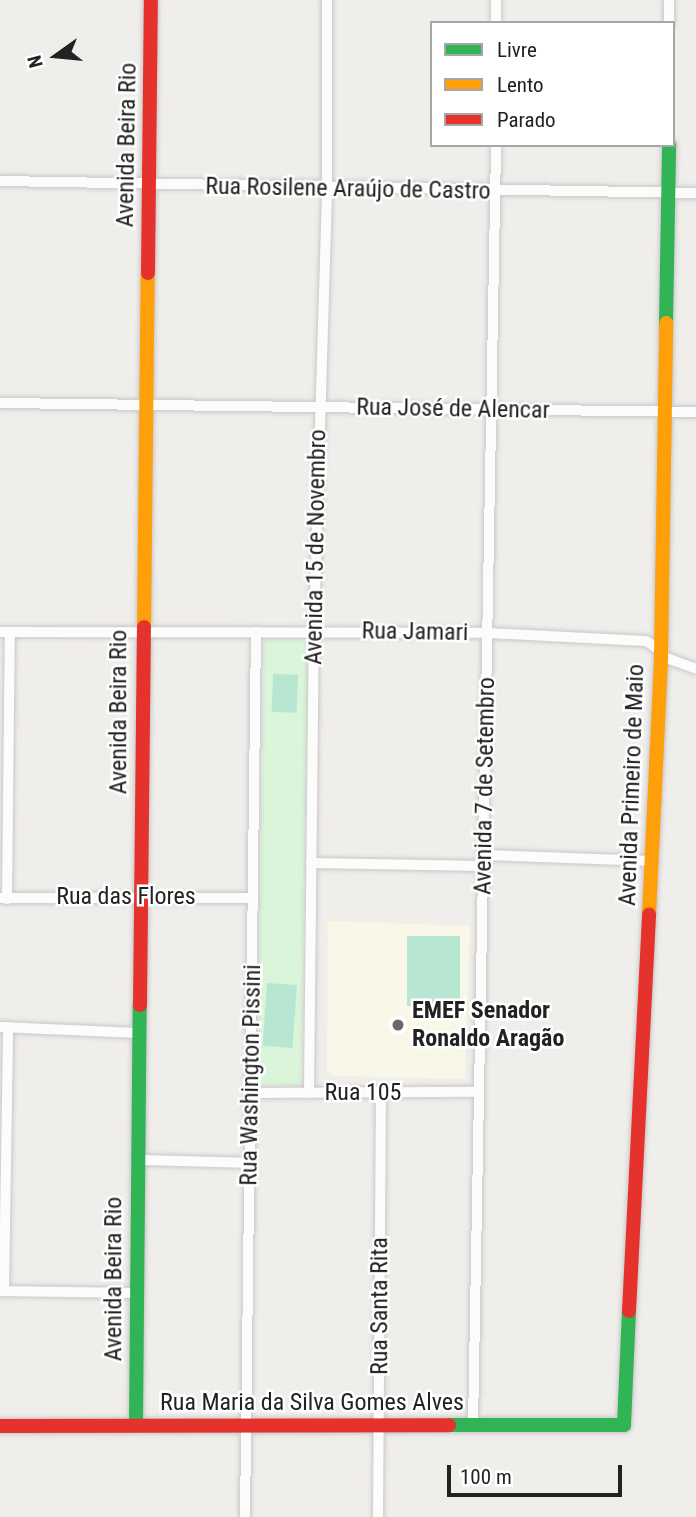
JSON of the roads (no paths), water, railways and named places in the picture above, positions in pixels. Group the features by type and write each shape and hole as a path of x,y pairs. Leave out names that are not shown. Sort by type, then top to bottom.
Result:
{"street":[{"name":"Avenida Beira Rio","path":"136,1424 142,632 151,0"},
{"name":"Avenida 15 de Novembro","path":"309,1093 314,630 327,188 327,0"},
{"path":"496,0 496,21"},
{"path":"669,0 669,21"},
{"name":"Avenida 7 de Setembro","path":"473,1426 476,1092 485,866 496,147"},
{"name":"Avenida Primeiro de Maio","path":"624,1425 661,653 667,412 669,147"},
{"name":"Rua Rosilene Araújo de Castro","path":"0,181 496,192 696,193"},
{"name":"Rua José de Alencar","path":"0,403 696,412"},
{"name":"Rua Jamari","path":"5,632 314,630 488,633 646,641 661,653 696,669"},
{"path":"3,899 5,632"},
{"name":"Rua Washington Pissini","path":"245,1517 256,632"},
{"path":"485,855 653,861"},
{"path":"312,863 485,866"},
{"name":"Rua das Flores","path":"3,899 142,895 253,898"},
{"path":"136,1293 2,1291 4,1027 138,1033"},
{"name":"Rua 105","path":"251,1093 476,1092"},
{"name":"Rua Santa Rita","path":"378,1517 381,1094"},
{"path":"137,1160 249,1163"},
{"name":"Rua Maria da Silva Gomes Alves","path":"0,1426 136,1424 248,1429 624,1425"}],"place":[{"name":"EMEF Senador Ronaldo Aragão","path":"398,1025"}]}
